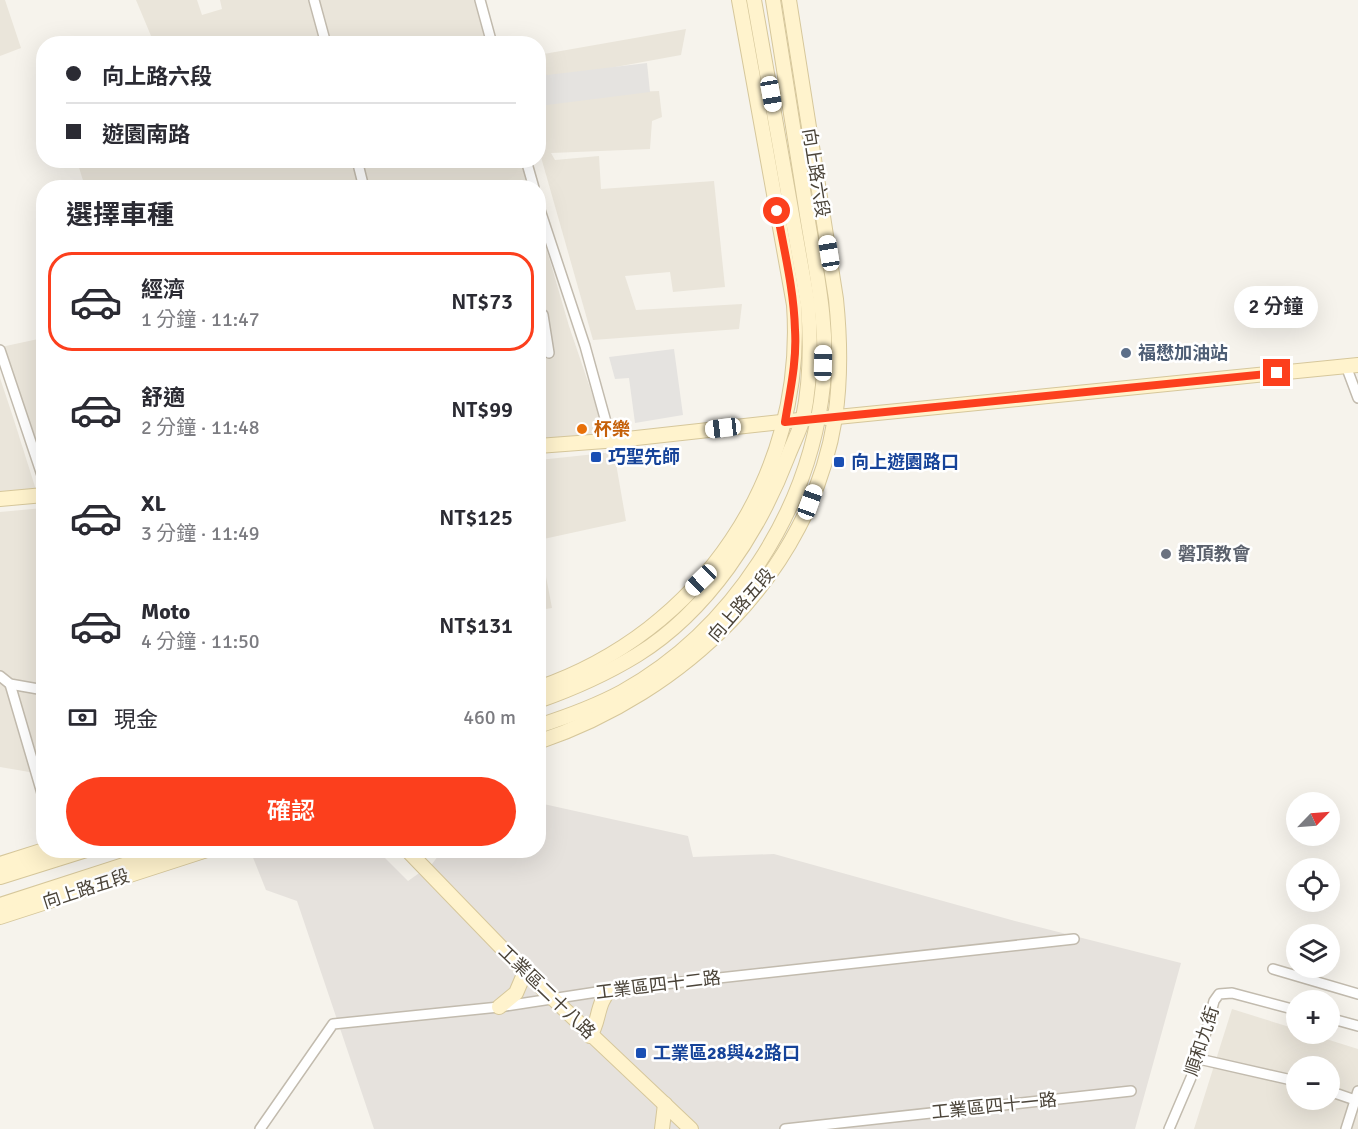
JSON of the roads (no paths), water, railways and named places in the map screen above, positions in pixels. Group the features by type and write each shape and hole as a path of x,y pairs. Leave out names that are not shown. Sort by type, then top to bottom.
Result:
{"main road":[{"path":"546,684 603,659 629,644 656,624 701,580 738,534 749,514 785,422 793,374 796,332 794,305 740,0"},
{"name":"向上路六段","path":"754,0 808,305 812,348 803,419"},
{"name":"向上路六段","path":"773,0 822,302 823,384 818,418"},
{"name":"向上路六段","path":"789,0 836,299 840,343 835,417"},
{"path":"546,445 1352,366"},
{"name":"向上路五段","path":"546,739 599,717 672,675 716,637 744,608 784,554 810,502 826,456 835,417"},
{"name":"向上路五段","path":"546,723 622,692 680,652 732,600 760,561 796,495 811,450 818,418"},
{"name":"向上路五段","path":"546,698 587,681 638,655 670,631 711,589 750,535 775,490 803,419"},
{"path":"0,499 36,496"},
{"path":"0,864 36,853"},
{"name":"向上路五段","path":"0,877 61,858"},
{"name":"向上路五段","path":"0,905 145,858"},
{"name":"向上路五段","path":"0,917 182,858"},
{"name":"工業區二十八路","path":"414,858 590,1036 691,1129"},
{"path":"499,1007 516,993 525,972"},
{"path":"590,1036 598,1024 600,1004 610,990"},
{"path":"662,1129 665,1104"}],"street":[{"path":"314,0 324,36"},
{"path":"480,0 490,36"},
{"path":"546,228 585,346 611,440"},
{"path":"546,334 549,353"},
{"path":"0,350 36,457"},
{"path":"1352,366 1358,398"},
{"path":"0,676 10,684 36,689"},
{"path":"10,684 36,773"},
{"name":"工業區四十二路","path":"260,1129 333,1024 499,1007 610,990 1074,939"},
{"path":"1273,969 1358,994"},
{"name":"順和九街","path":"1169,1129 1199,1059 1219,994 1232,993 1286,1007"},
{"path":"1340,1021 1358,1026"},
{"path":"1199,1059 1286,1079"},
{"name":"工業區四十一路","path":"785,1129 1131,1091"},
{"path":"1340,1094 1357,1097 1346,1129"}],"place":[{"name":"福懋加油站","path":"1126,353"},
{"name":"杯樂","path":"582,429"},
{"name":"巧聖先師","path":"596,457"},
{"name":"向上遊園路口","path":"839,462"},
{"name":"磐頂教會","path":"1166,554"},
{"name":"工業區28與42路口","path":"641,1053"}]}
